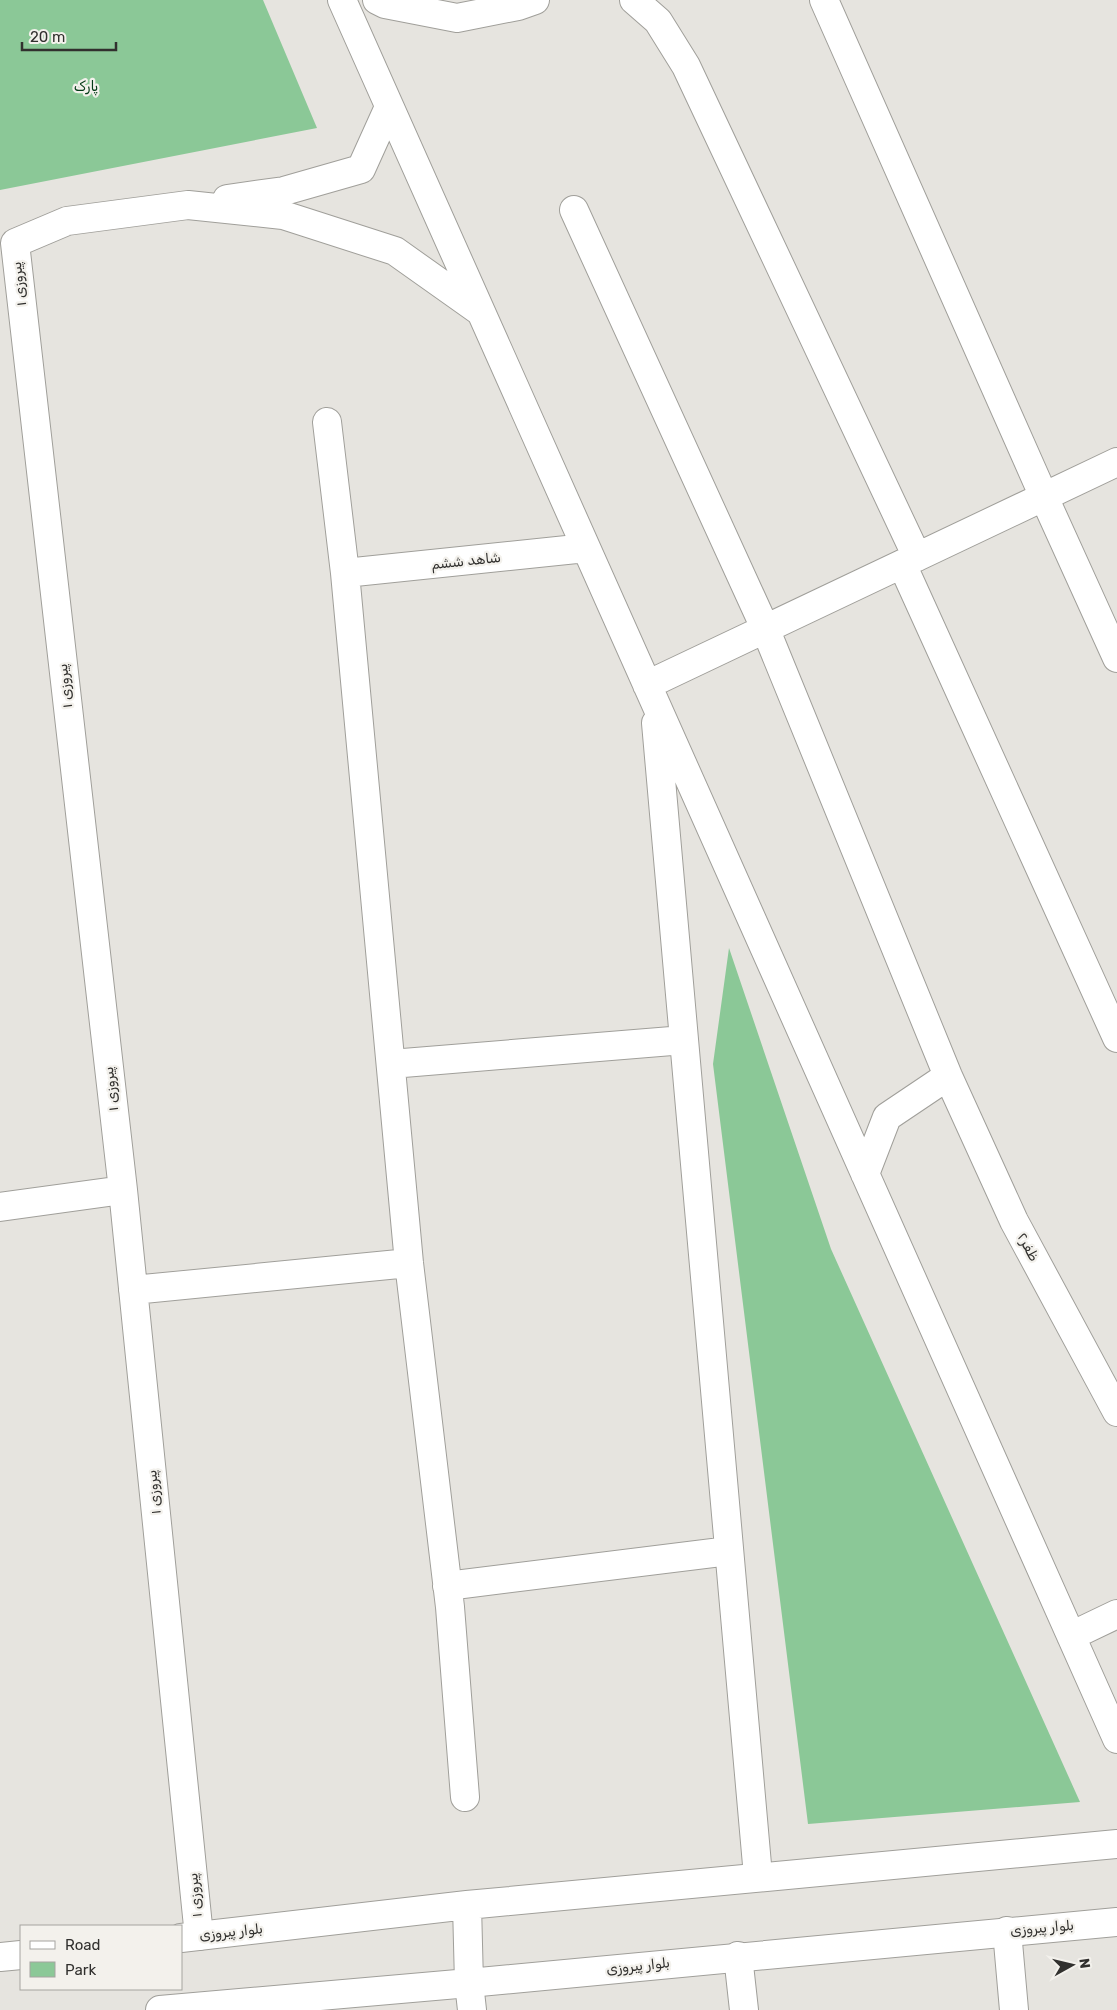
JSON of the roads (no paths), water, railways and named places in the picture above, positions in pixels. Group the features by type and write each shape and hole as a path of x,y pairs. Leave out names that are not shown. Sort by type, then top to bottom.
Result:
{"street":[{"path":"342,0 1117,1739"},
{"path":"377,0 385,4 457,18 518,6 535,0"},
{"path":"634,0 658,21 686,66 1115,1025"},
{"path":"824,0 1117,658"},
{"path":"188,205 284,190 361,169 389,107"},
{"path":"188,205 282,215 395,251 481,312"},
{"name":"پیروزی ۱","path":"188,205 67,221 15,243 123,1190 190,1937"},
{"name":"ظفر۲","path":"574,210 765,628 948,1076 1014,1221 1117,1412"},
{"path":"327,422 346,573 409,1263 447,1586 465,1797"},
{"path":"651,692 765,628 1117,462"},
{"name":"شاهد ششم","path":"346,573 586,548"},
{"path":"651,692 684,1040 758,1876"},
{"path":"391,1064 684,1040"},
{"path":"865,1174 886,1117 948,1076"},
{"path":"0,1207 123,1190"},
{"path":"133,1290 409,1263"},
{"path":"447,1586 730,1552"},
{"path":"1071,1636 1117,1614"},
{"name":"بلوار پیروزی","path":"190,1937 467,1905 758,1876 1117,1844"},
{"path":"467,1905 472,2010"},
{"name":"بلوار پیروزی","path":"160,2010 470,1983 1007,1930 1117,1922"},
{"path":"1007,1930 1014,2010"},
{"path":"0,1957 20,1955"},
{"path":"738,1956 744,2010"}],"park label":[{"name":"پارک","path":"86,86"}]}
